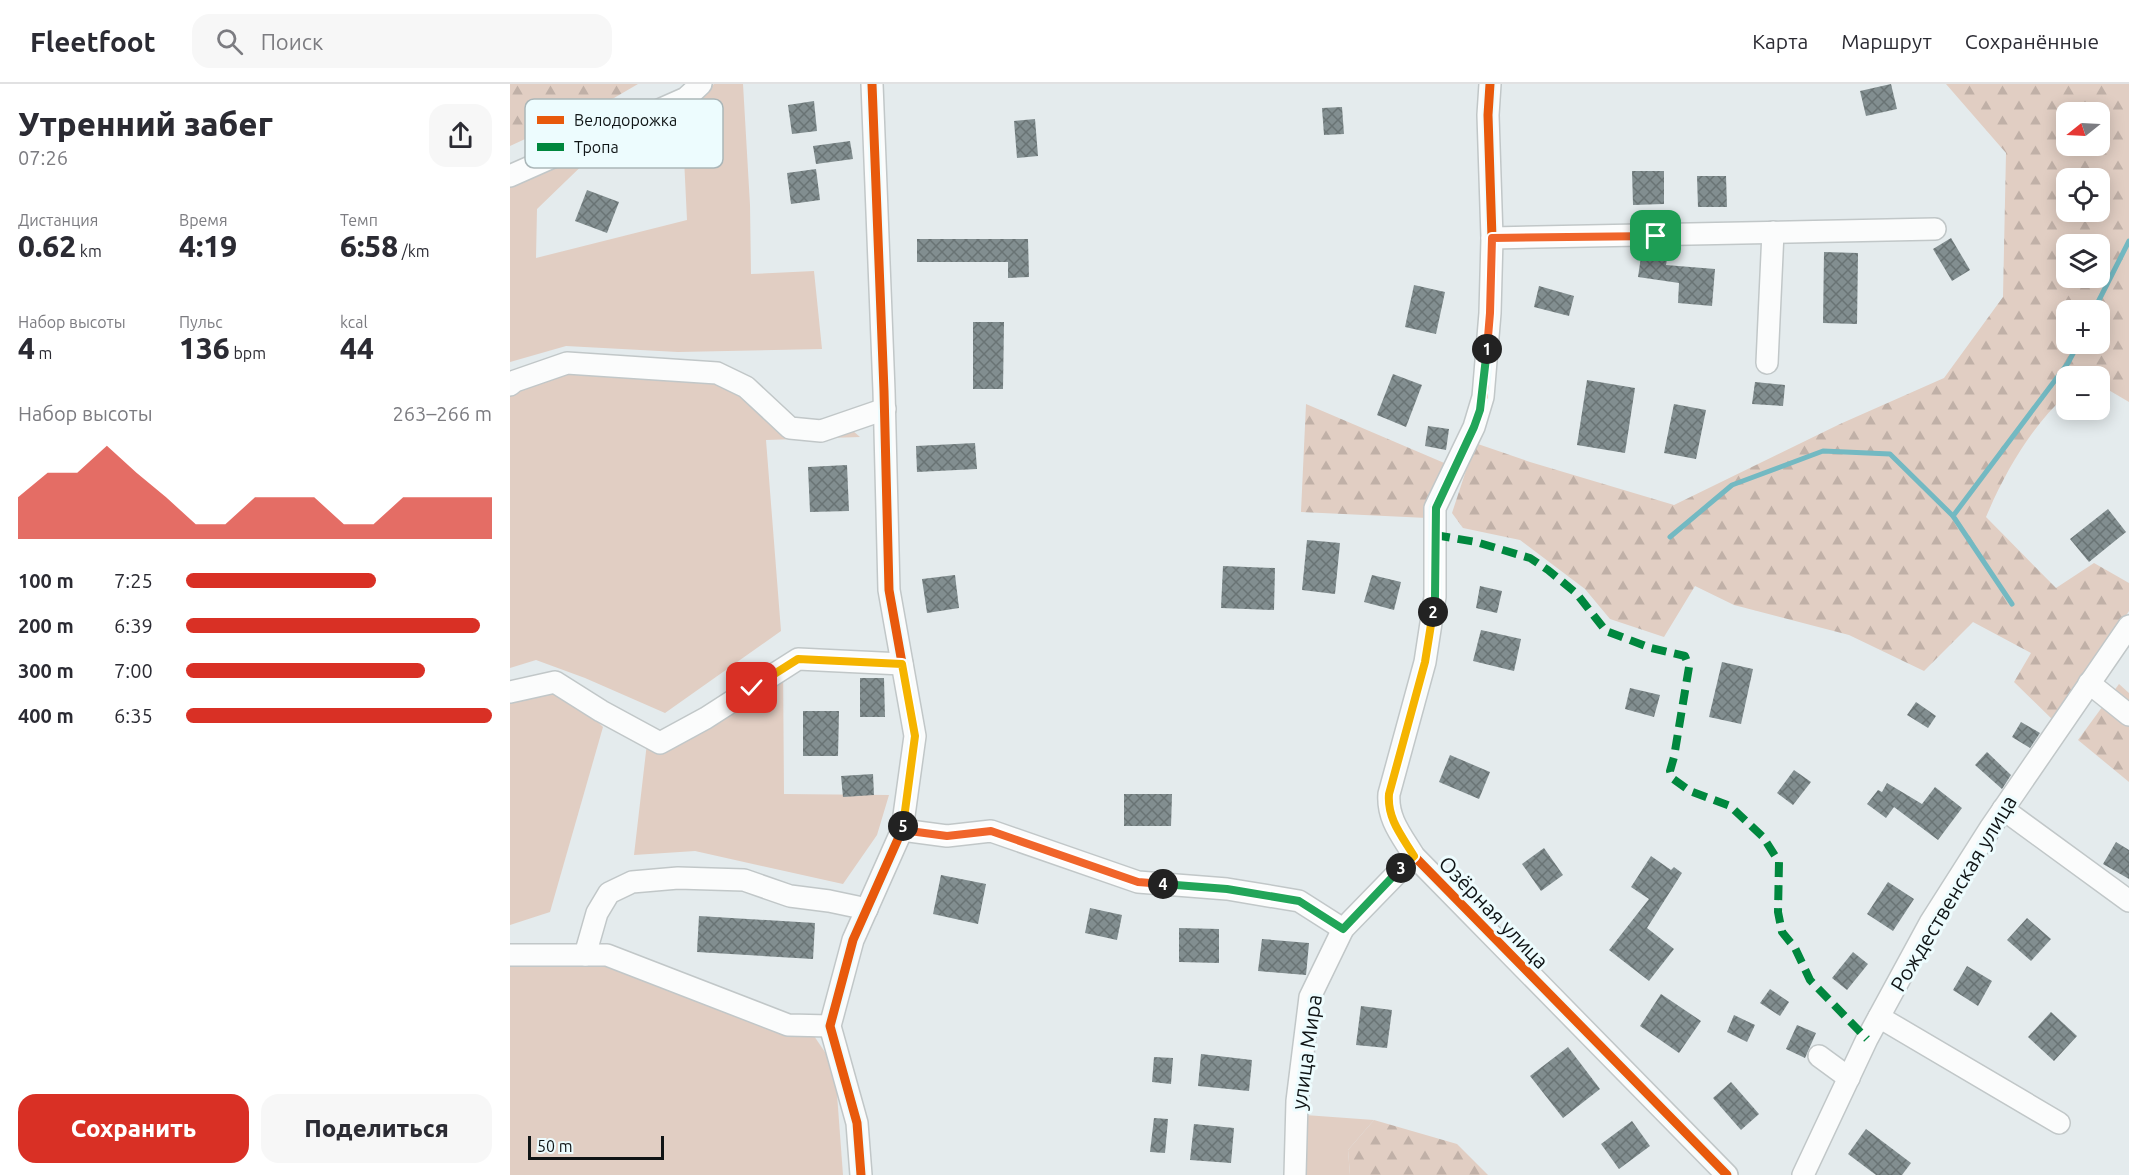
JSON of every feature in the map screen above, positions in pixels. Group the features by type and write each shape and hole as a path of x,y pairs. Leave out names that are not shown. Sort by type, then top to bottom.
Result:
{"street":[{"path":"684,99 701,84"},
{"path":"861,1175 857,1123 830,1026 853,940 902,830 915,736 889,590 885,409 872,84"},
{"name":"Озёрная улица","path":"1490,84 1488,115 1492,238 1490,313 1483,397 1474,427 1436,508 1435,597 1425,662 1389,794 1388,810 1392,821 1414,856 1727,1175"},
{"path":"510,176 528,168"},
{"path":"1492,238 1935,229"},
{"path":"1767,363 1773,232"},
{"path":"510,385 515,381 567,363 641,366 717,373 747,387 790,428 821,431 885,409"},
{"name":"Рождественская улица","path":"1803,1175 1879,1017 1930,924 2003,809 2129,626"},
{"path":"510,692 555,682 601,711 660,743 706,718 798,659 902,664"},
{"path":"2089,683 2129,714"},
{"path":"2003,809 2129,901"},
{"path":"902,830 947,836 991,831 1138,882 1227,889 1299,901 1343,929"},
{"name":"улица Мира","path":"1295,1175 1298,1101 1310,997 1343,929 1414,856"},
{"path":"585,955 597,913 609,892 632,882 678,878 744,880 790,896 867,909"},
{"path":"510,955 607,956 788,1025 830,1026"},
{"path":"1879,1017 2059,1124"},
{"path":"1819,1056 1849,1078"}],"green space":[{"path":"510,84 638,84 612,99 525,99 525,139 510,146"},
{"path":"714,84 743,84 750,205 751,274 814,271 822,349 678,352 566,346 510,362 510,177 525,163 525,168 579,168 537,209 536,258 687,220 684,168 723,168 723,99 699,99"},
{"path":"1946,84 2129,84 2129,402 2110,391 2110,366 2056,366 2056,405 2020,451 1986,517 2056,588 2094,563 2129,583 2129,611 2056,723 2014,682 2031,653 1973,622 1924,671 1849,635 1734,605 1695,586 1664,637 1610,619 1585,589 1520,540 1463,528 1452,513 1475,443 1674,505 1840,424 1944,378 2003,297 2006,153"},
{"path":"571,362 715,367 773,420 844,423 860,437 766,440 781,631 665,713 585,678 536,660 510,668 510,383"},
{"path":"1306,404 1449,465 1427,518 1301,512"},
{"path":"783,664 784,794 889,795 877,835 843,884 695,851 634,855 647,743"},
{"path":"510,684 564,689 603,727 550,912 510,925"},
{"path":"2119,684 2129,693 2129,782 2078,740"},
{"path":"510,958 589,959 806,1024 835,1067 843,1175 510,1175"},
{"path":"1305,1115 1374,1120 1348,1150 1350,1175 1304,1175"},
{"path":"1374,1120 1457,1144 1488,1175 1350,1175 1348,1150"}],"building":[{"path":"1891,84 1897,109 1866,116 1860,91"},
{"path":"814,101 817,131 792,134 788,105"},
{"path":"1342,107 1344,134 1324,135 1322,108"},
{"path":"1035,119 1038,156 1017,158 1014,121"},
{"path":"850,141 853,159 816,164 813,146"},
{"path":"816,169 820,200 791,204 787,173"},
{"path":"1632,171 1664,171 1664,204 1633,205"},
{"path":"1697,176 1726,176 1727,207 1698,207"},
{"path":"587,190 619,202 607,233 575,221"},
{"path":"1951,238 1970,270 1952,281 1933,249"},
{"path":"917,239 1028,239 1029,277 1008,278 1008,262 917,262"},
{"path":"1642,250 1668,254 1666,265 1715,269 1712,306 1678,303 1679,283 1638,277"},
{"path":"1824,252 1858,253 1857,324 1823,323"},
{"path":"1414,285 1445,292 1436,334 1405,327"},
{"path":"1539,286 1574,296 1569,316 1534,307"},
{"path":"973,322 1004,322 1003,389 973,389"},
{"path":"1393,374 1422,385 1406,427 1377,415"},
{"path":"1587,380 1635,388 1625,453 1577,445"},
{"path":"1755,382 1785,385 1783,406 1752,404"},
{"path":"1674,404 1706,410 1696,459 1664,453"},
{"path":"1428,426 1449,429 1446,450 1425,446"},
{"path":"975,443 977,469 917,472 916,446"},
{"path":"847,465 849,511 810,512 808,467"},
{"path":"2108,509 2126,532 2089,562 2070,539"},
{"path":"1307,540 1340,543 1335,594 1302,590"},
{"path":"1223,566 1275,568 1274,610 1221,608"},
{"path":"955,575 959,608 927,613 922,579"},
{"path":"1372,575 1401,582 1394,610 1364,602"},
{"path":"1480,586 1502,591 1497,613 1476,608"},
{"path":"1481,630 1521,639 1514,671 1473,661"},
{"path":"1722,662 1753,669 1741,724 1709,717"},
{"path":"860,678 884,678 885,717 860,717"},
{"path":"1630,688 1660,695 1654,717 1625,709"},
{"path":"1916,702 1936,716 1928,728 1907,715"},
{"path":"803,711 839,711 838,756 803,756"},
{"path":"2021,722 2040,733 2030,748 2012,737"},
{"path":"1987,752 2011,775 2002,789 1975,765"},
{"path":"1450,755 1490,772 1479,799 1439,782"},
{"path":"1794,770 1811,782 1793,805 1777,793"},
{"path":"873,774 874,795 843,797 841,776"},
{"path":"1887,783 1922,804 1935,787 1962,808 1938,840 1894,807 1886,818 1867,804 1878,790 1882,792"},
{"path":"1124,794 1172,794 1171,826 1124,826"},
{"path":"2116,842 2129,850 2129,879 2103,864"},
{"path":"1544,848 1563,875 1541,891 1522,864"},
{"path":"1651,856 1671,870 1674,867 1682,873 1647,928 1674,949 1649,981 1609,950 1649,899 1631,887"},
{"path":"941,875 986,884 978,924 933,914"},
{"path":"1888,882 1914,899 1893,931 1867,914"},
{"path":"1090,908 1122,915 1117,940 1085,933"},
{"path":"699,916 815,923 813,959 697,952"},
{"path":"2027,918 2051,939 2031,961 2007,940"},
{"path":"1179,928 1219,929 1219,963 1179,962"},
{"path":"1262,939 1309,943 1306,975 1258,971"},
{"path":"1853,952 1868,964 1847,990 1832,978"},
{"path":"1967,966 1992,981 1978,1006 1953,990"},
{"path":"1770,989 1789,1002 1780,1016 1760,1003"},
{"path":"1661,994 1701,1021 1679,1053 1640,1026"},
{"path":"1361,1006 1392,1010 1387,1048 1356,1045"},
{"path":"2051,1012 2077,1036 2054,1061 2028,1037"},
{"path":"1734,1015 1755,1025 1747,1042 1727,1032"},
{"path":"1797,1025 1816,1033 1805,1058 1786,1049"},
{"path":"1568,1047 1600,1089 1563,1118 1530,1076"},
{"path":"1201,1054 1252,1060 1249,1091 1198,1086"},
{"path":"1154,1057 1173,1058 1171,1084 1152,1082"},
{"path":"1731,1082 1759,1114 1741,1130 1713,1098"},
{"path":"1154,1118 1168,1119 1165,1153 1150,1152"},
{"path":"1632,1121 1650,1146 1619,1169 1601,1144"},
{"path":"1194,1124 1234,1128 1231,1163 1190,1160"},
{"path":"1866,1129 1911,1163 1902,1175 1876,1175 1848,1154"}],"waterway":[{"path":"2099,300 2129,241"},
{"path":"2012,604 1953,516 2073,354"},
{"path":"1670,537 1732,485 1823,451 1890,454 1953,516"}],"marked path":[{"path":"1435,535 1476,542 1530,558 1576,593 1606,631 1651,648 1685,656 1689,667 1670,771 1672,778 1690,791 1730,806 1763,837 1779,862 1778,912 1782,932 1795,948 1810,980 1867,1039"}],"cycle path":[{"path":"861,1175 857,1123 830,1026 853,940 902,830 915,736 889,590 872,84"},
{"path":"1490,84 1488,115 1492,238 1490,313 1483,397 1474,427 1435,508 1435,597 1425,662 1389,794 1390,811 1396,827 1414,856 1727,1175"}],"route":[{"path":"752,688 798,659 902,664 915,736 902,830 947,836 991,831 1138,882 1227,889 1299,901 1343,929 1414,856 1392,821 1388,810 1389,794 1425,662 1435,597 1436,508 1474,427 1483,397 1490,313 1492,238 1656,236"}]}
